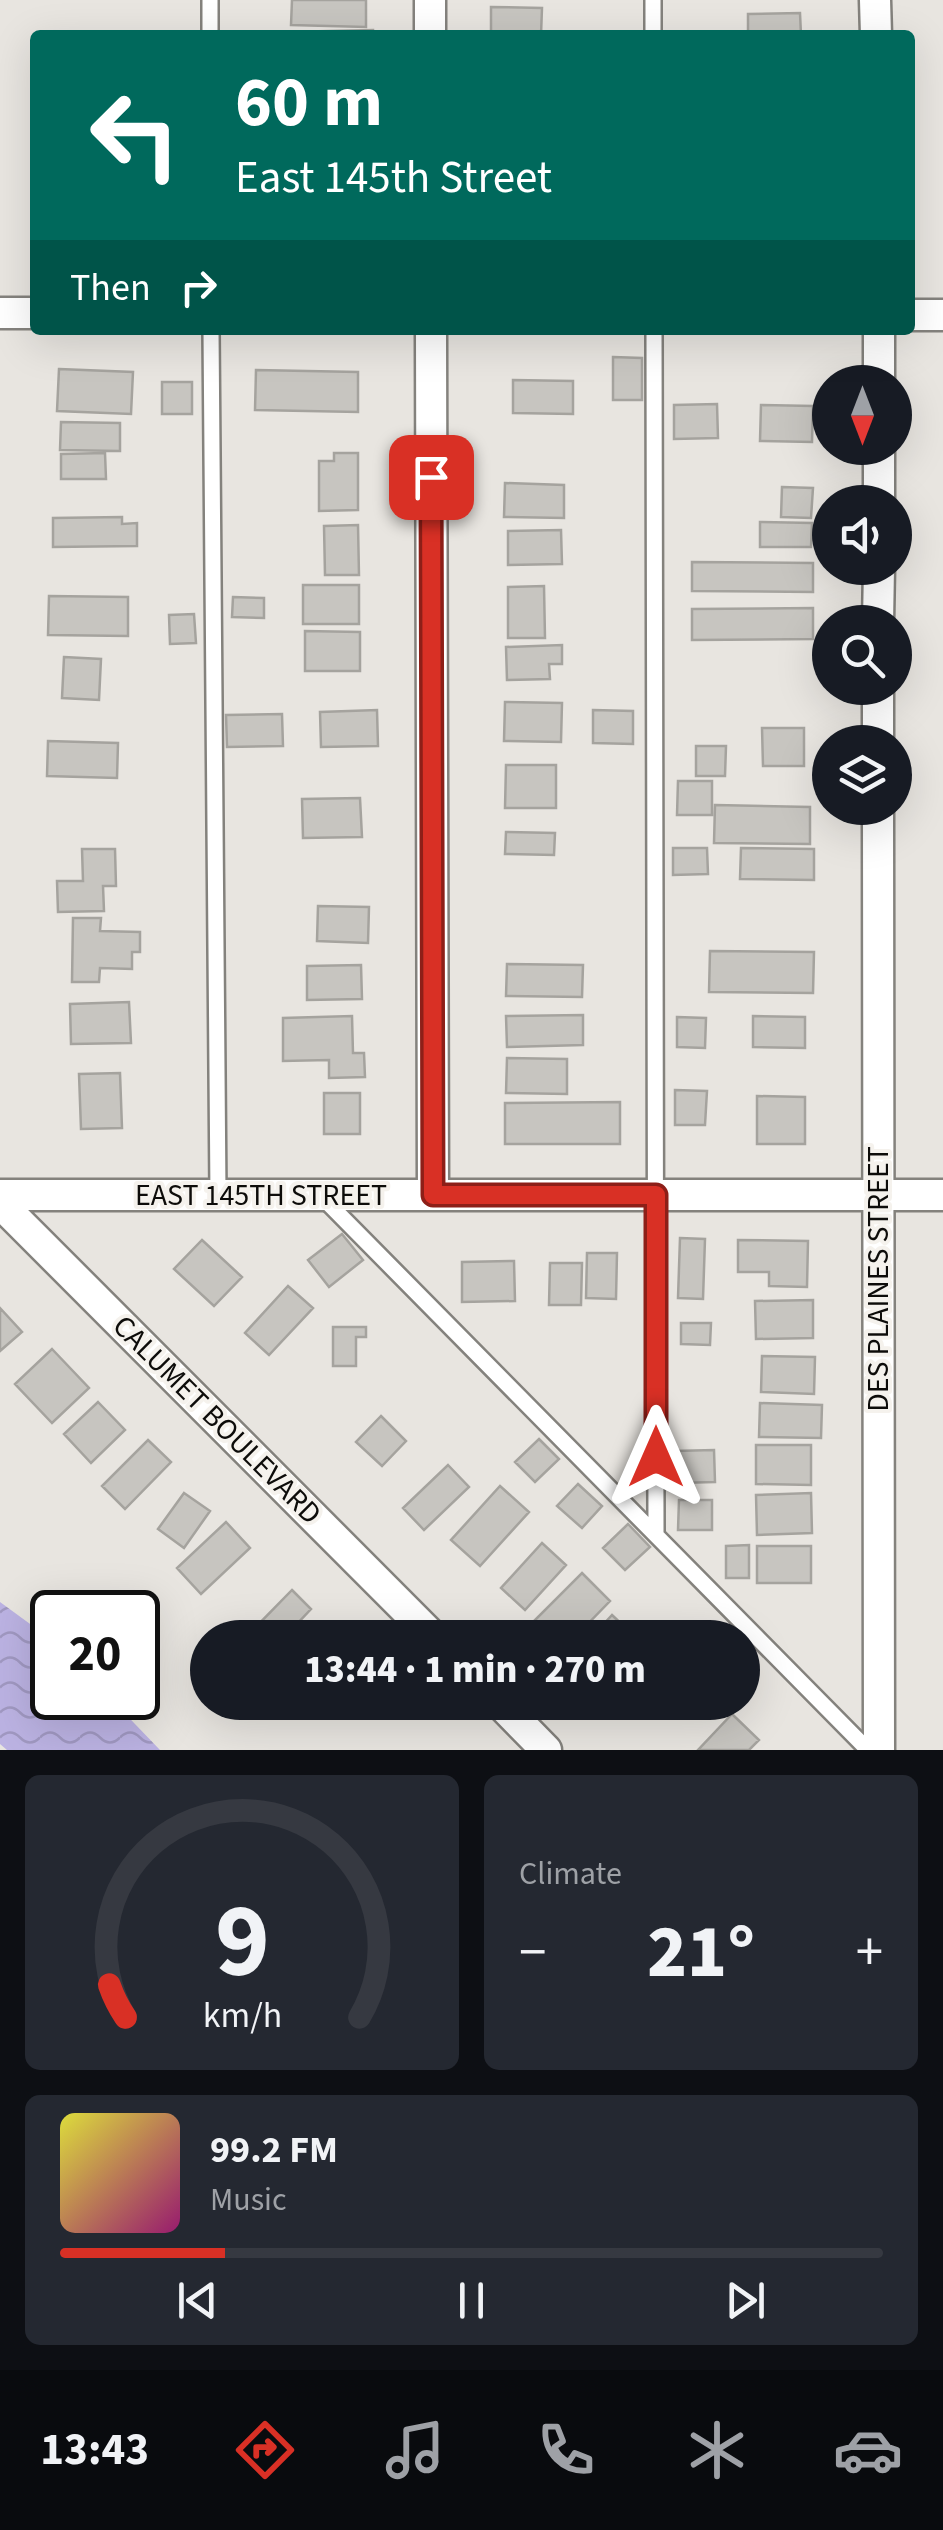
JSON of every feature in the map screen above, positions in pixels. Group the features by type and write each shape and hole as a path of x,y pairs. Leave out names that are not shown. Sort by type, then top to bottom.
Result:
{"street":[{"path":"430,0 430,30"},
{"path":"875,0 876,30"},
{"path":"0,312 30,313"},
{"path":"915,315 943,315"},
{"path":"431,335 433,1195"},
{"path":"879,335 879,365"},
{"name":"DES PLAINES STREET","path":"878,825 879,1750"},
{"name":"EAST 145TH STREET","path":"0,1195 943,1195"},
{"name":"CALUMET BOULEVARD","path":"0,1203 416,1620"},
{"path":"517,1720 546,1750"}],"lane":[{"path":"210,0 210,30"},
{"path":"654,0 654,30"},
{"path":"212,335 218,1195"},
{"path":"654,335 656,1532"},
{"path":"320,1195 868,1750"}],"water":[{"path":"0,1602 30,1624 30,1720 131,1720 160,1750 7,1750 0,1744"}],"building":[{"path":"292,0 366,0 366,27 291,25"},
{"path":"491,7 542,8 541,30 491,30"},
{"path":"800,13 801,30 748,30 748,14"},
{"path":"613,357 642,358 642,400 613,400"},
{"path":"59,369 133,372 131,414 57,411"},
{"path":"256,370 358,372 358,412 255,410"},
{"path":"513,380 573,381 573,414 513,413"},
{"path":"162,382 192,382 192,414 162,414"},
{"path":"717,404 718,438 674,439 674,405"},
{"path":"761,405 812,406 812,442 760,441"},
{"path":"61,422 120,423 120,451 60,450"},
{"path":"105,453 106,479 61,479 61,454"},
{"path":"334,453 358,453 358,510 319,511 319,461 334,461"},
{"path":"505,483 564,485 564,518 504,517"},
{"path":"782,487 812,488 811,518 781,517"},
{"path":"122,517 122,524 137,523 137,546 53,547 53,518"},
{"path":"760,522 812,523 811,547 760,547"},
{"path":"358,525 359,575 325,575 324,526"},
{"path":"561,530 562,564 508,565 508,531"},
{"path":"692,562 812,563 813,592 692,591"},
{"path":"303,585 359,585 359,624 303,624"},
{"path":"544,586 545,638 508,638 508,587"},
{"path":"49,596 128,597 128,636 48,635"},
{"path":"233,597 264,598 264,618 232,617"},
{"path":"812,608 812,639 692,640 692,609"},
{"path":"194,614 196,643 170,644 169,615"},
{"path":"305,631 360,632 360,671 305,671"},
{"path":"562,645 562,664 549,664 550,679 507,680 506,647"},
{"path":"64,657 101,659 99,700 62,698"},
{"path":"505,702 562,703 561,742 504,741"},
{"path":"377,710 378,746 321,747 320,712"},
{"path":"593,710 633,711 633,744 593,743"},
{"path":"282,714 283,746 227,747 226,715"},
{"path":"762,728 804,728 804,766 763,766"},
{"path":"48,741 118,743 117,778 47,776"},
{"path":"696,746 726,746 725,776 696,776"},
{"path":"506,765 556,765 556,808 505,808"},
{"path":"678,781 712,781 712,815 677,815"},
{"path":"360,798 362,837 303,838 302,799"},
{"path":"715,805 810,807 810,844 714,843"},
{"path":"506,832 555,833 554,855 505,854"},
{"path":"673,848 707,848 708,874 673,875"},
{"path":"741,848 814,849 814,880 740,879"},
{"path":"82,849 115,849 116,886 103,886 104,911 58,912 57,881 83,881"},
{"path":"318,906 369,907 368,943 317,941"},
{"path":"73,918 101,918 100,931 140,932 140,952 132,952 132,969 100,968 99,982 72,982"},
{"path":"710,951 814,952 813,993 709,992"},
{"path":"507,964 583,965 582,997 506,996"},
{"path":"361,965 362,999 307,1000 307,966"},
{"path":"129,1002 131,1043 71,1044 70,1004"},
{"path":"583,1015 583,1045 507,1047 506,1016"},
{"path":"352,1016 353,1053 364,1053 365,1077 329,1078 329,1060 283,1061 283,1018"},
{"path":"753,1016 805,1017 805,1048 753,1047"},
{"path":"677,1017 706,1018 705,1048 677,1047"},
{"path":"507,1058 567,1059 567,1094 506,1093"},
{"path":"120,1073 122,1128 81,1129 79,1074"},
{"path":"675,1090 707,1091 705,1125 675,1125"},
{"path":"324,1093 360,1093 360,1134 324,1134"},
{"path":"757,1096 805,1097 805,1144 757,1144"},
{"path":"620,1102 620,1144 505,1144 505,1103"},
{"path":"342,1234 363,1260 329,1287 308,1260"},
{"path":"680,1238 705,1239 703,1299 678,1298"},
{"path":"202,1240 242,1277 214,1306 174,1269"},
{"path":"738,1240 808,1241 807,1287 769,1286 769,1272 738,1272"},
{"path":"587,1253 617,1253 616,1299 586,1298"},
{"path":"514,1261 515,1301 462,1302 462,1262"},
{"path":"550,1263 582,1263 581,1305 549,1305"},
{"path":"288,1286 313,1308 269,1355 245,1333"},
{"path":"813,1300 813,1338 756,1339 755,1301"},
{"path":"0,1308 22,1332 0,1351"},
{"path":"681,1323 711,1323 710,1345 681,1344"},
{"path":"333,1327 366,1327 366,1337 356,1337 356,1366 333,1366"},
{"path":"52,1349 89,1388 52,1423 15,1384"},
{"path":"762,1356 815,1357 814,1394 761,1392"},
{"path":"98,1402 125,1430 91,1463 64,1434"},
{"path":"760,1403 822,1405 821,1438 759,1437"},
{"path":"381,1416 406,1441 382,1466 356,1442"},
{"path":"539,1439 559,1459 535,1482 515,1462"},
{"path":"148,1440 171,1462 125,1509 102,1486"},
{"path":"756,1445 811,1445 811,1485 756,1484"},
{"path":"714,1450 715,1482 675,1483 674,1451"},
{"path":"448,1465 469,1487 424,1530 403,1508"},
{"path":"578,1484 602,1506 582,1528 557,1506"},
{"path":"500,1486 529,1512 480,1566 451,1540"},
{"path":"184,1493 210,1511 184,1548 158,1529"},
{"path":"811,1493 812,1533 757,1535 756,1495"},
{"path":"679,1500 712,1500 712,1530 678,1530"},
{"path":"226,1522 250,1548 201,1594 177,1568"},
{"path":"628,1524 650,1547 625,1570 603,1548"},
{"path":"542,1543 566,1565 525,1610 501,1588"},
{"path":"749,1545 749,1578 726,1578 726,1546"},
{"path":"757,1546 811,1546 811,1583 757,1583"},
{"path":"582,1573 610,1601 592,1620 535,1620"},
{"path":"292,1590 311,1609 301,1620 263,1620"},
{"path":"726,1720 738,1720 759,1740 749,1750 698,1750"}],"route":[{"path":"431,477 433,1195 656,1195 656,1457"}]}
